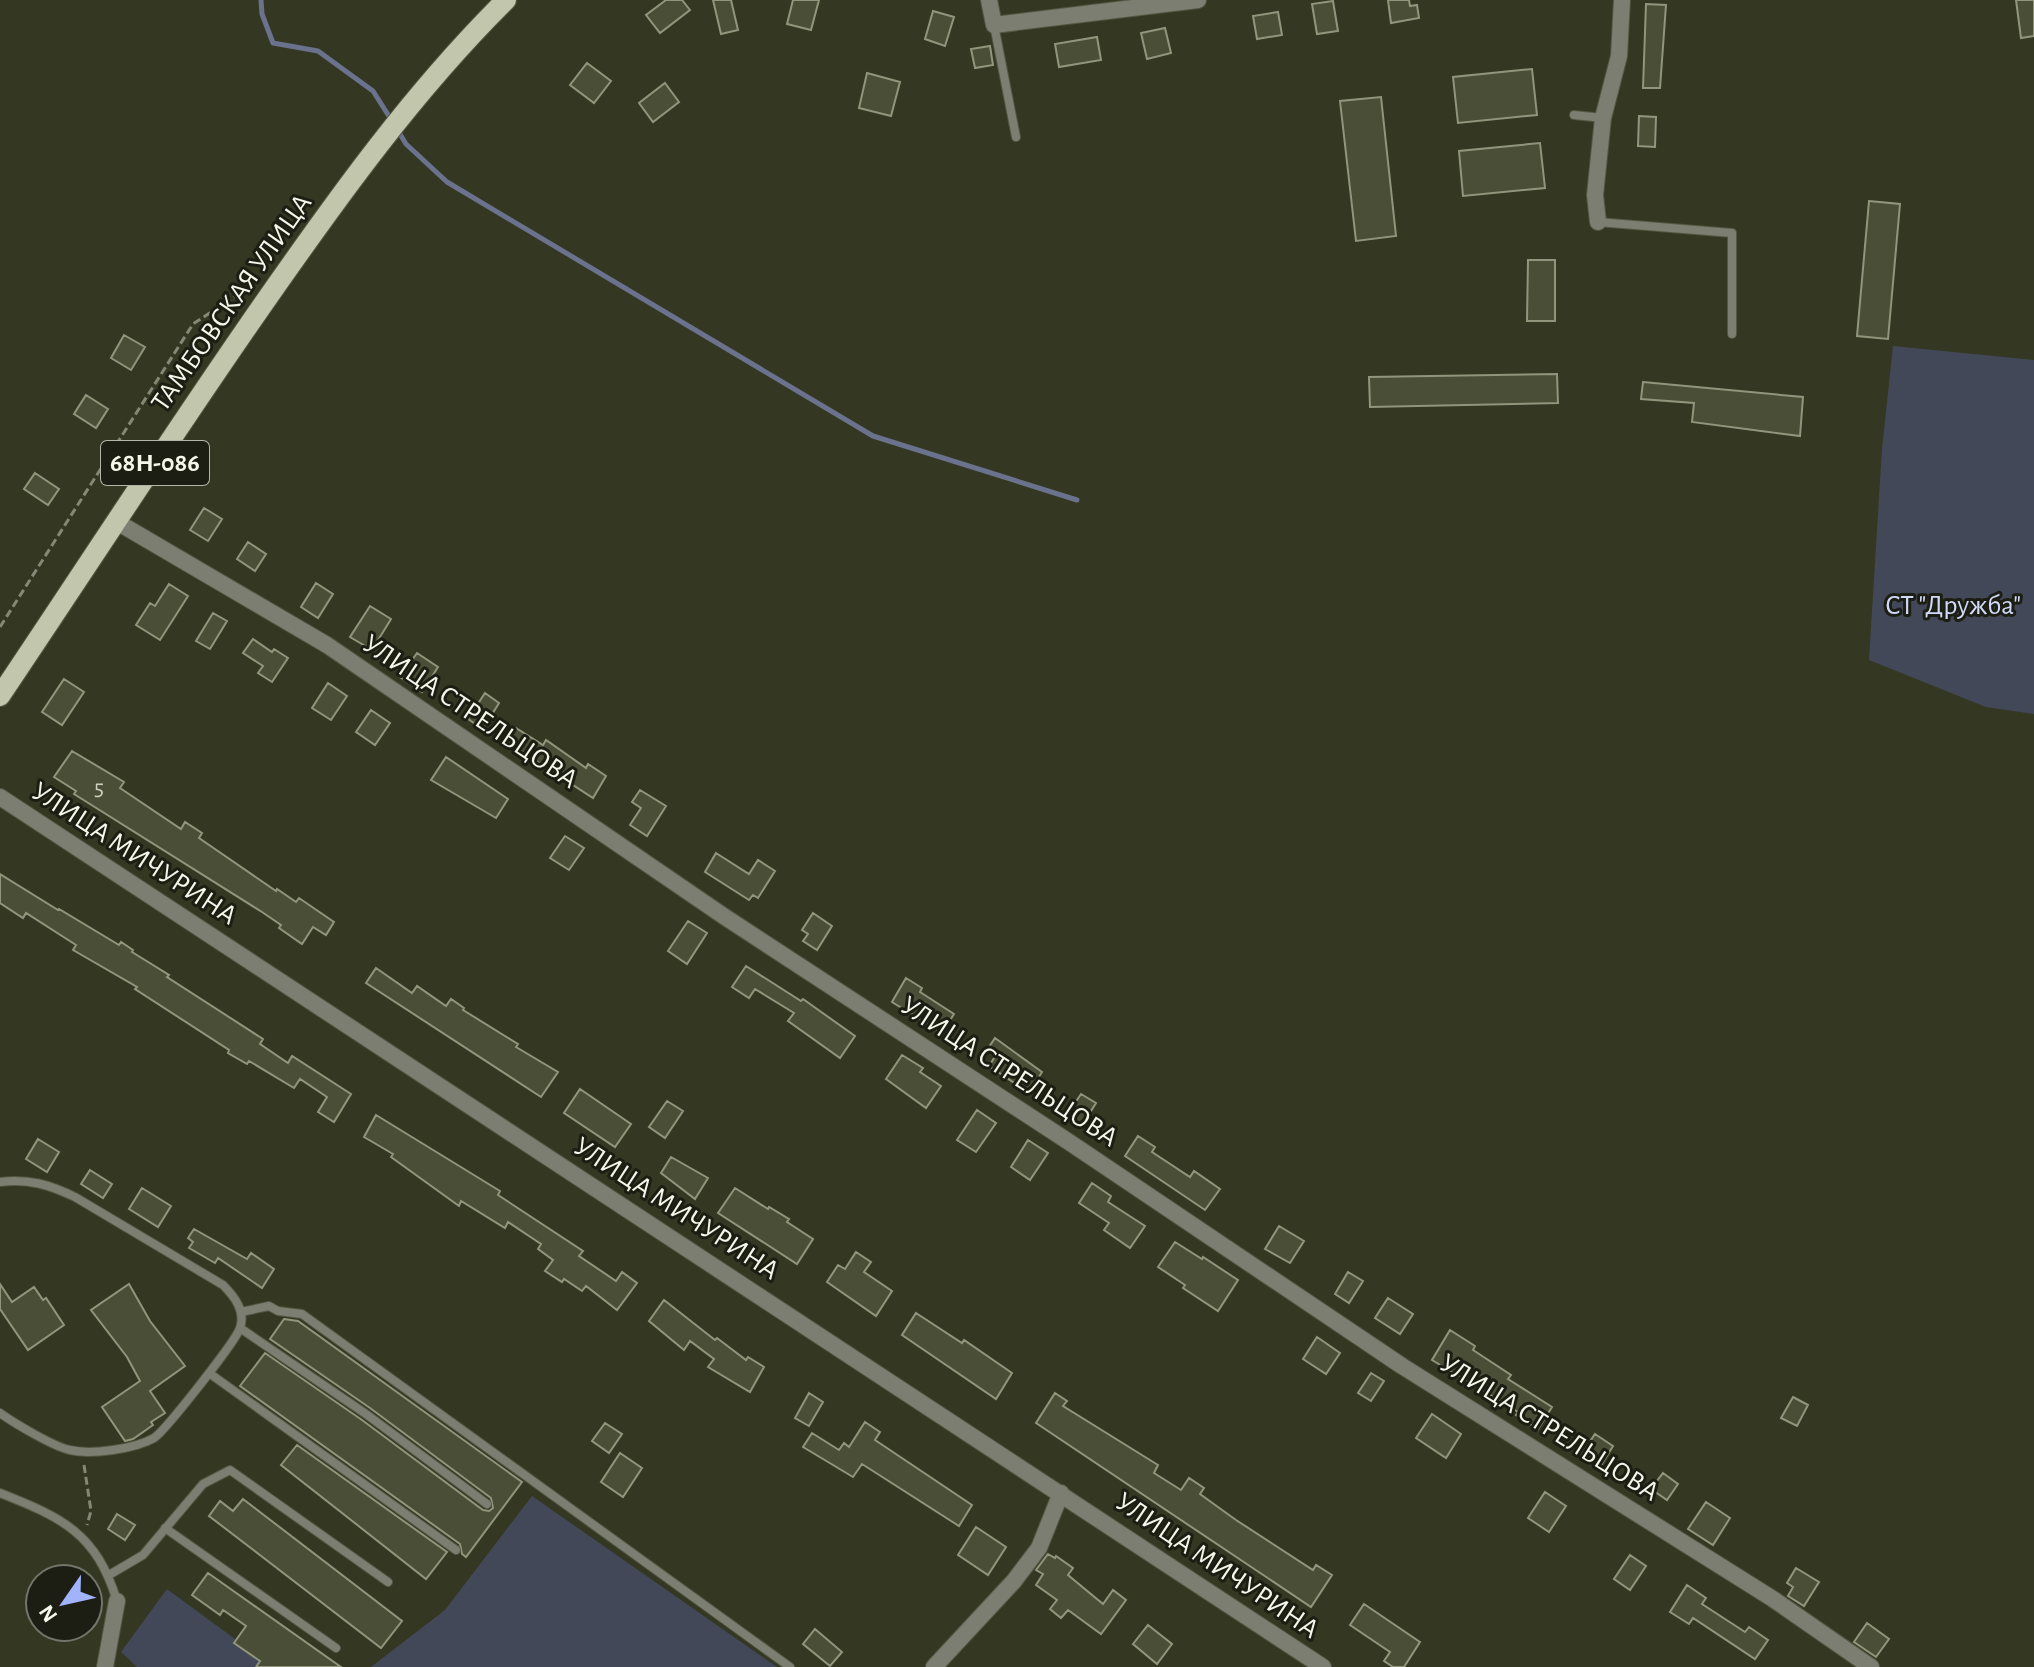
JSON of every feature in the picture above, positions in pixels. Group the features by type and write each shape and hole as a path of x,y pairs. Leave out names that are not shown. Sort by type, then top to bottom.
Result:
{"main road":[{"name":"ТАМБОВСКАЯ УЛИЦА","path":"0,696 313,232 410,105 506,0"}],"street":[{"path":"989,0 994,25 1198,0"},
{"path":"1598,222 1595,195 1603,118 1619,56 1622,0"},
{"name":"УЛИЦА СТРЕЛЬЦОВА","path":"117,522 327,645 725,917 1069,1142 1402,1366 1773,1599 1871,1667"},
{"name":"УЛИЦА МИЧУРИНА","path":"0,797 1323,1667"},
{"path":"934,1667 1014,1581 1039,1548 1061,1493"},
{"path":"105,1667 117,1601"}],"lane":[{"path":"994,25 1016,137"},
{"path":"1574,115 1603,118"},
{"path":"1598,222 1627,227 1732,233 1732,334"},
{"path":"0,1182 20,1179 52,1186 75,1197 223,1285 234,1296 241,1312 240,1328 209,1373 156,1437 133,1446 69,1450 0,1413"},
{"path":"241,1312 269,1306 278,1311 302,1314 790,1667"},
{"path":"240,1328 366,1414 487,1504"},
{"path":"209,1373 456,1550"},
{"path":"109,1575 143,1555 203,1484 230,1470 388,1582"},
{"path":"0,1493 29,1504 83,1536 97,1552 109,1575 117,1601"},
{"path":"165,1528 336,1648"}],"path":[{"path":"0,627 193,324 247,291 256,280"},
{"path":"81,1450 91,1511 83,1536"}],"green space":[{"name":"СТ \"Дружба\"","path":"1893,346 2034,360 2034,714 1986,707 1869,660 1882,449"},
{"path":"532,1496 777,1667 371,1667 445,1610"},
{"path":"167,1589 273,1667 137,1667 121,1652"}],"building":[{"path":"666,0 682,0 690,10 660,33 646,15"},
{"path":"713,0 731,0 738,30 721,34"},
{"path":"793,0 819,0 811,30 787,24"},
{"path":"1388,0 1409,0 1410,6 1417,5 1419,18 1391,23"},
{"path":"2016,0 2034,0 2034,36 2021,38"},
{"path":"1333,1 1338,31 1317,34 1312,4"},
{"path":"1646,4 1666,5 1660,88 1643,88"},
{"path":"933,11 954,17 945,46 925,39"},
{"path":"1278,12 1282,35 1257,39 1253,16"},
{"path":"1165,28 1171,53 1147,59 1141,33"},
{"path":"1097,37 1101,60 1059,67 1055,44"},
{"path":"990,46 993,65 975,68 971,49"},
{"path":"587,63 611,81 594,103 570,85"},
{"path":"1532,69 1537,115 1458,123 1453,77"},
{"path":"867,73 900,82 891,116 859,108"},
{"path":"665,83 679,102 653,122 639,103"},
{"path":"1381,97 1396,236 1356,241 1340,101"},
{"path":"1639,116 1656,117 1655,147 1638,146"},
{"path":"1540,143 1545,188 1463,196 1459,151"},
{"path":"1869,201 1900,204 1888,339 1857,336"},
{"path":"1528,260 1555,260 1555,321 1527,321"},
{"path":"124,335 145,347 131,370 111,358"},
{"path":"1557,374 1558,403 1370,407 1369,377"},
{"path":"1643,382 1803,397 1800,436 1692,422 1694,403 1641,399"},
{"path":"86,395 108,409 96,428 74,414"},
{"path":"35,473 59,489 48,505 24,489"},
{"path":"204,508 222,519 208,541 190,530"},
{"path":"248,542 266,554 255,571 237,559"},
{"path":"316,583 333,594 318,618 301,607"},
{"path":"169,584 188,596 160,640 136,625 150,603 155,606"},
{"path":"370,606 391,619 372,650 350,637"},
{"path":"213,613 227,621 210,649 196,641"},
{"path":"253,639 288,658 272,682 258,673 263,666 243,653"},
{"path":"417,653 438,667 422,692 400,677"},
{"path":"64,679 84,692 62,725 42,712"},
{"path":"328,683 347,696 331,720 312,708"},
{"path":"485,693 499,703 483,729 468,719"},
{"path":"371,710 390,723 375,745 356,732"},
{"path":"516,728 543,745 546,740 586,768 588,764 606,776 593,798 507,742"},
{"path":"72,751 124,782 120,788 181,829 185,822 202,833 199,838 276,891 296,902 299,898 334,922 326,935 313,927 302,944 262,912 74,794 76,791 54,777"},
{"path":"446,757 508,799 496,818 431,780"},
{"path":"640,790 666,806 647,836 630,825 641,808 632,802"},
{"path":"565,836 584,848 569,870 550,858"},
{"path":"716,853 749,874 758,860 775,871 758,898 753,895 749,900 705,872"},
{"path":"0,874 119,945 121,942 169,975 167,977 263,1039 260,1044 288,1063 292,1056 351,1094 334,1122 318,1112 327,1097 300,1079 294,1088 249,1061 247,1064 228,1053 229,1050 135,989 137,987 73,950 76,945 26,913 23,918 0,903"},
{"path":"813,913 832,926 817,950 803,941 808,934 802,930"},
{"path":"688,921 707,933 687,964 668,951"},
{"path":"746,966 801,1001 803,999 855,1036 840,1058 788,1021 794,1013 755,989 749,998 732,987"},
{"path":"376,968 412,993 417,986 446,1006 451,999 463,1010 518,1044 516,1047 558,1072 541,1097 366,983"},
{"path":"906,978 922,988 920,992 954,1014 942,1033 892,1002"},
{"path":"995,1038 1042,1072 1029,1093 989,1066 996,1055 987,1050"},
{"path":"902,1055 923,1068 920,1072 941,1086 926,1108 886,1079"},
{"path":"580,1089 631,1124 615,1147 564,1113"},
{"path":"1081,1094 1096,1103 1082,1125 1067,1115"},
{"path":"667,1101 683,1111 665,1138 649,1127"},
{"path":"977,1110 996,1123 976,1152 957,1140"},
{"path":"376,1115 500,1191 498,1195 583,1251 579,1256 616,1281 622,1272 637,1283 617,1310 586,1286 582,1291 564,1279 562,1282 545,1271 553,1260 538,1249 541,1244 508,1222 505,1228 461,1201 459,1206 391,1157 393,1154 364,1137"},
{"path":"1138,1136 1155,1147 1152,1152 1190,1177 1194,1171 1220,1189 1205,1210 1125,1156"},
{"path":"38,1139 59,1152 47,1172 26,1159"},
{"path":"1028,1140 1048,1153 1030,1180 1011,1167"},
{"path":"671,1157 708,1178 695,1199 661,1173"},
{"path":"90,1170 112,1184 103,1198 81,1184"},
{"path":"1092,1183 1111,1196 1108,1202 1145,1226 1130,1248 1104,1230 1109,1223 1079,1203"},
{"path":"142,1188 171,1206 158,1227 129,1209"},
{"path":"735,1188 789,1219 787,1222 813,1239 797,1264 718,1213"},
{"path":"1279,1226 1304,1241 1290,1263 1265,1249"},
{"path":"194,1229 247,1259 251,1253 274,1269 262,1288 218,1258 215,1263 189,1248 193,1242 188,1238"},
{"path":"1175,1242 1238,1280 1218,1311 1158,1267"},
{"path":"856,1252 871,1262 864,1272 892,1291 876,1316 827,1282 838,1265 845,1269"},
{"path":"1348,1272 1363,1281 1349,1303 1335,1294"},
{"path":"0,1284 12,1302 34,1287 43,1300 46,1298 64,1325 28,1350 0,1309"},
{"path":"129,1284 150,1321 185,1366 150,1391 165,1413 133,1439 125,1441 102,1407 140,1381 127,1357 91,1310"},
{"path":"1388,1298 1413,1314 1400,1334 1375,1318"},
{"path":"664,1300 715,1340 717,1338 746,1360 748,1357 764,1367 750,1392 708,1367 714,1359 690,1341 684,1350 649,1321"},
{"path":"916,1313 962,1343 964,1340 1012,1373 996,1399 902,1335"},
{"path":"284,1319 298,1321 522,1482 466,1557 460,1544 240,1386 265,1353 483,1510 493,1508 491,1498 270,1339"},
{"path":"1450,1330 1475,1346 1473,1350 1511,1375 1508,1379 1552,1407 1538,1429 1516,1415 1518,1412 1432,1360"},
{"path":"1317,1337 1340,1353 1326,1374 1303,1359"},
{"path":"1371,1373 1384,1381 1371,1401 1358,1393"},
{"path":"809,1393 823,1402 809,1426 795,1418"},
{"path":"1055,1393 1067,1401 1063,1406 1158,1465 1154,1473 1181,1490 1189,1478 1204,1488 1200,1494 1236,1520 1313,1570 1316,1565 1332,1575 1311,1607 1036,1423"},
{"path":"1793,1397 1808,1405 1797,1426 1781,1418"},
{"path":"1432,1414 1461,1434 1446,1458 1416,1438"},
{"path":"865,1422 880,1432 875,1440 972,1505 959,1526 862,1464 853,1477 803,1447 812,1433 839,1450 844,1443 849,1447"},
{"path":"605,1423 622,1434 609,1453 592,1441"},
{"path":"1595,1434 1613,1446 1600,1467 1581,1455"},
{"path":"297,1445 447,1552 426,1579 281,1465"},
{"path":"620,1453 642,1468 623,1497 601,1482"},
{"path":"1663,1473 1678,1484 1667,1500 1651,1489"},
{"path":"1545,1492 1566,1506 1549,1532 1528,1518"},
{"path":"243,1499 402,1621 381,1648 209,1516 220,1501 233,1511"},
{"path":"1706,1502 1730,1518 1713,1545 1688,1529"},
{"path":"117,1514 135,1525 125,1540 108,1529"},
{"path":"976,1527 1006,1547 988,1575 958,1555"},
{"path":"1048,1554 1073,1568 1068,1575 1103,1604 1113,1590 1126,1600 1101,1634 1068,1610 1061,1618 1050,1609 1057,1600 1036,1585 1043,1574 1036,1570"},
{"path":"1630,1555 1646,1566 1630,1590 1614,1579"},
{"path":"1796,1568 1819,1582 1804,1606 1788,1596 1793,1587 1787,1583"},
{"path":"208,1573 341,1667 256,1667 260,1661 234,1643 246,1626 223,1610 220,1615 192,1595"},
{"path":"1687,1585 1706,1598 1702,1604 1745,1632 1749,1627 1768,1640 1755,1659 1693,1618 1689,1624 1670,1612"},
{"path":"1364,1604 1420,1642 1404,1667 1393,1667 1384,1661 1390,1652 1350,1625"},
{"path":"1867,1623 1889,1639 1876,1657 1854,1642"},
{"path":"1148,1625 1172,1644 1157,1664 1133,1644"},
{"path":"815,1629 842,1652 830,1666 803,1644"}],"waterway":[{"path":"261,0 262,14 273,43 318,51 373,91 392,121"},
{"path":"397,129 406,144 447,182 873,436 1077,500"}]}
